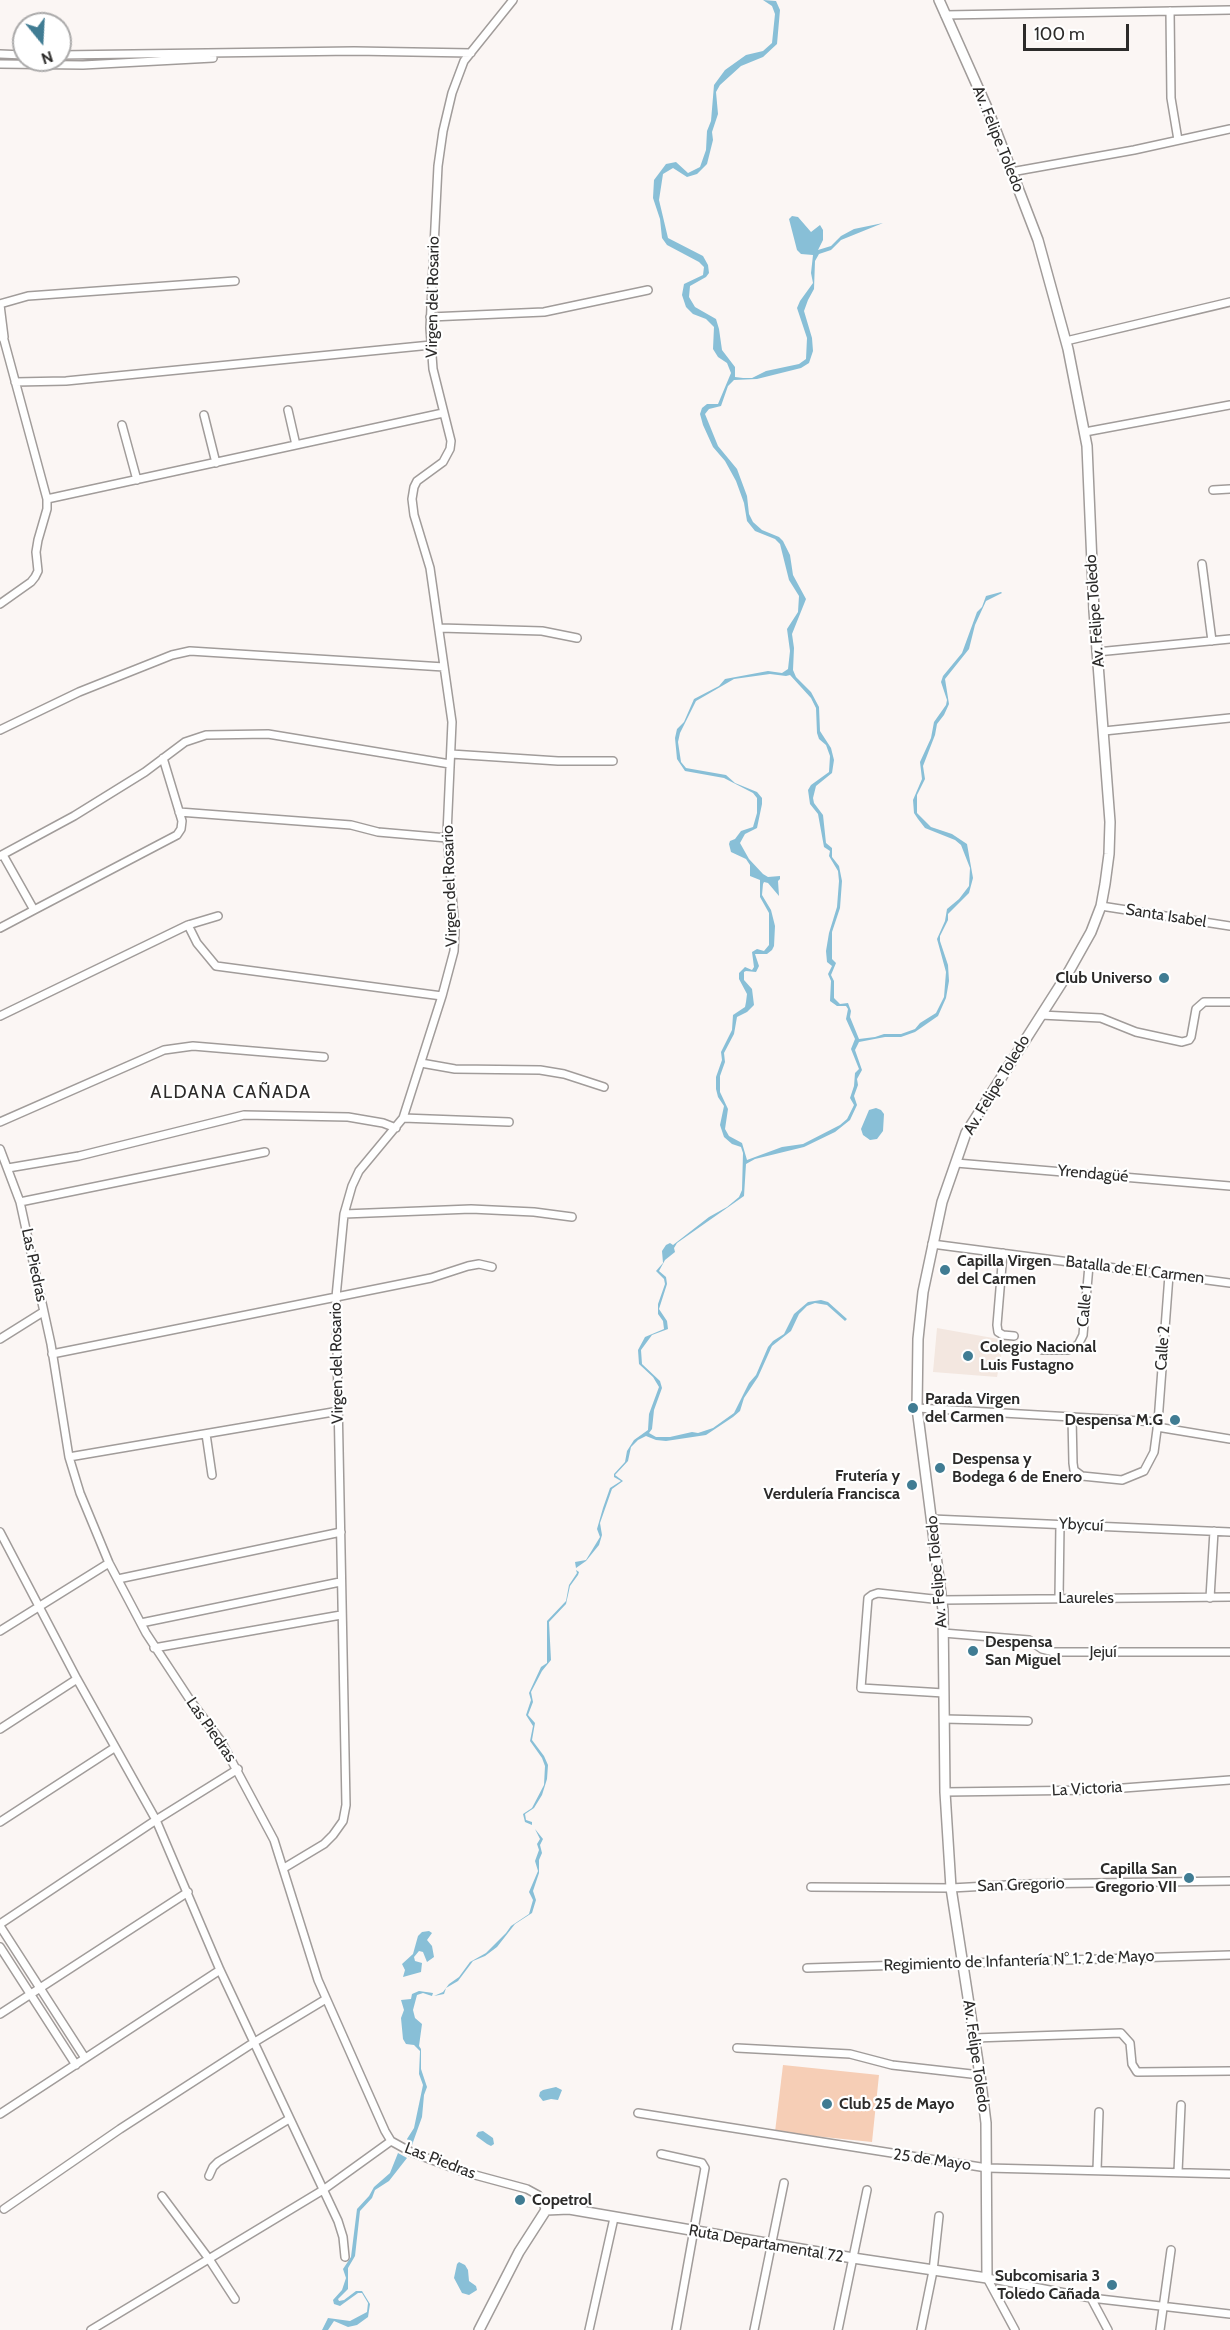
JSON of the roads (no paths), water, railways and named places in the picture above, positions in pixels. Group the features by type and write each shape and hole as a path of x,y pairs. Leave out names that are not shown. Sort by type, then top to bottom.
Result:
{"main road":[{"name":"Av. Felipe Toledo","path":"939,0 988,110 1041,249 1066,341 1085,432 1097,652 1110,822 1109,854 1101,906 1091,932 1068,973 966,1133 942,1202 932,1244 923,1292 918,1339 917,1408 942,1600 945,1792 951,1888 986,2123 987,2278"},
{"name":"Ruta Departamental 72","path":"546,2210 569,2209 853,2259 987,2278"},
{"path":"479,2330 519,2252 546,2210"}],"street":[{"name":"Virgen del Rosario","path":"284,1868 324,1844 343,1821 346,1805 336,1296 344,1214 359,1171 403,1118 454,951 455,930 447,838 452,722 430,568 414,515 412,499 417,481 443,462 450,449 449,431 433,369 430,317 438,166 443,131 452,93 464,61 513,0"},
{"path":"945,15 1230,10"},
{"path":"1170,11 1171,98 1178,140"},
{"path":"72,55 354,51 471,53"},
{"path":"0,64 83,65 195,60 250,53"},
{"path":"1011,172 1230,129"},
{"path":"0,604 31,582 38,571 38,540 47,509 47,500 2,337 0,304 28,296 235,281"},
{"path":"430,317 544,312 648,290"},
{"path":"1066,341 1230,302"},
{"path":"15,382 66,381 431,345"},
{"path":"1085,432 1230,405"},
{"path":"288,410 296,445"},
{"path":"47,500 443,413"},
{"path":"204,415 216,463"},
{"path":"122,425 137,480"},
{"path":"1213,490 1230,489"},
{"path":"1202,564 1212,640"},
{"path":"440,628 542,631 577,638"},
{"path":"1097,652 1230,639"},
{"path":"0,730 79,692 172,655 190,651 444,667"},
{"path":"1104,731 1230,718"},
{"path":"34,910 2,855 135,779 185,742 206,735 268,734 450,764"},
{"path":"451,754 558,761 613,761"},
{"path":"0,928 172,839 181,829 182,821 163,758"},
{"path":"179,812 351,825 378,832 447,838"},
{"name":"Santa Isabel","path":"1101,906 1230,926"},
{"path":"0,1016 188,925 218,916"},
{"path":"188,925 197,943 216,966 442,996"},
{"path":"1041,1015 1101,1018 1136,1032 1182,1042 1191,1037 1197,1009 1203,1002 1230,1002"},
{"path":"0,1122 164,1050 193,1046 324,1057"},
{"path":"421,1063 455,1069 540,1070 564,1074 604,1087"},
{"path":"8,1168 80,1155 244,1115 348,1117 396,1128"},
{"path":"403,1118 509,1122"},
{"name":"Las Piedras","path":"0,1149 20,1202 44,1312 69,1458 80,1493 109,1563 154,1648 221,1741 274,1840 326,1999 391,2141 411,2152 464,2172 526,2189 538,2195 546,2210"},
{"path":"20,1202 265,1152"},
{"name":"Yrendagüé","path":"956,1163 1230,1186"},
{"path":"344,1214 471,1209 534,1212 572,1217"},
{"name":"Batalla de El Carmen","path":"932,1244 1230,1283"},
{"path":"1003,1253 997,1325 998,1332 1014,1336"},
{"path":"52,1354 431,1278 468,1266 479,1264 492,1267"},
{"name":"Calle 1","path":"1042,1350 1068,1350 1078,1345 1083,1335 1089,1265"},
{"name":"Calle 2","path":"1072,1417 1074,1470 1082,1476 1091,1479 1122,1480 1144,1471 1154,1452 1158,1424 1169,1275"},
{"path":"0,1339 44,1312"},
{"path":"917,1408 1158,1424 1230,1440"},
{"path":"69,1458 339,1411"},
{"path":"206,1434 212,1475"},
{"name":"Ybycuí","path":"932,1519 1230,1532"},
{"path":"1059,1598 1060,1524"},
{"path":"1210,1598 1214,1531"},
{"path":"118,1580 341,1532"},
{"path":"0,1534 114,1748 156,1820 253,2043 338,2221 343,2237 345,2257"},
{"path":"0,1631 109,1563"},
{"path":"141,1623 340,1581"},
{"name":"Laureles","path":"944,1693 864,1690 860,1686 868,1598 878,1593 942,1600 1230,1597"},
{"path":"154,1648 341,1615"},
{"name":"Jejuí","path":"943,1633 1029,1640 1042,1649 1054,1652 1230,1652"},
{"path":"0,1729 77,1679"},
{"path":"944,1719 1028,1721"},
{"path":"0,1822 114,1748"},
{"path":"85,2058 0,1925 156,1820 238,1769"},
{"name":"La Victoria","path":"945,1792 1097,1790 1230,1780"},
{"name":"San Gregorio","path":"811,1887 951,1888 1230,1881"},
{"path":"0,2014 188,1892"},
{"path":"0,1947 76,2065"},
{"name":"Regimiento de Infantería N° 1. 2 de Mayo","path":"807,1968 1230,1955"},
{"path":"0,2114 220,1970"},
{"path":"4,2209 120,2129 326,1999"},
{"path":"974,2038 1121,2033 1130,2043 1132,2064 1137,2072 1230,2071"},
{"path":"737,2048 850,2054 892,2065 980,2075"},
{"path":"1178,2172 1181,2105"},
{"path":"1097,2170 1099,2112"},
{"name":"25 de Mayo","path":"638,2113 987,2168 1230,2174"},
{"path":"209,2176 218,2162 289,2119"},
{"path":"91,2330 323,2190 391,2141"},
{"path":"661,2154 704,2165 675,2330"},
{"path":"754,2330 784,2183"},
{"path":"838,2330 867,2190"},
{"path":"162,2196 209,2259 235,2299"},
{"path":"921,2330 933,2271 939,2216"},
{"path":"589,2330 614,2218"},
{"path":"1160,2330 1171,2250"},
{"path":"987,2278 1091,2298 1230,2314"},
{"path":"987,2278 1015,2330"},
{"path":"1091,2298 1108,2330"}],"water":[{"path":"763,0 776,1 780,10 777,44 763,57 741,66 720,85 716,92 718,114 712,132 713,140 707,164 697,174 687,177 673,168 663,174 659,200 668,238 703,256 708,265 709,273 690,286 689,297 695,307 716,319 722,350 735,367 735,377 743,378 752,378 766,371 799,364 806,359 807,338 797,308 813,283 811,273 813,255 801,254 797,250 789,219 792,216 798,217 811,232 820,225 823,230 823,240 818,250 831,246 841,236 854,229 883,223 841,240 831,250 819,254 815,261 814,289 804,311 812,338 813,351 809,363 801,368 757,379 734,380 728,386 721,406 709,409 705,414 718,446 737,469 753,522 762,530 783,541 790,555 793,575 806,599 792,634 793,670 796,677 811,692 819,707 820,731 831,748 834,760 832,773 816,786 813,798 823,815 826,843 832,848 832,857 839,866 842,881 840,908 832,932 832,959 836,963 831,975 834,981 834,998 840,1004 848,1003 851,1011 850,1017 859,1039 884,1034 901,1034 915,1029 936,1013 944,997 946,972 937,939 945,921 947,909 969,886 970,868 961,845 955,840 925,828 914,813 913,800 922,779 920,762 931,738 934,722 946,705 947,700 941,682 943,676 962,653 977,612 982,607 986,596 1001,592 986,601 975,625 969,649 945,679 949,704 937,724 923,766 925,779 917,795 917,813 931,827 952,834 967,844 973,878 969,893 948,914 948,920 940,936 948,965 949,981 946,998 938,1016 915,1032 901,1037 885,1037 859,1042 855,1050 862,1070 857,1079 858,1085 854,1096 857,1105 850,1120 835,1132 804,1147 755,1159 746,1164 744,1196 677,1243 674,1248 675,1252 665,1260 659,1271 666,1277 667,1284 659,1309 667,1321 668,1329 652,1335 641,1350 642,1364 660,1381 662,1388 649,1433 656,1437 670,1437 692,1432 698,1433 713,1428 734,1413 749,1383 756,1375 768,1347 784,1334 794,1314 808,1302 821,1300 828,1302 847,1319 845,1321 827,1305 815,1303 807,1306 799,1314 791,1331 772,1346 758,1377 744,1398 740,1411 733,1417 706,1435 666,1441 646,1436 638,1440 631,1447 628,1461 615,1475 623,1481 612,1489 600,1523 602,1535 599,1545 586,1561 576,1568 575,1562 586,1560 600,1537 597,1529 610,1488 621,1481 614,1477 614,1474 625,1462 627,1451 634,1440 648,1430 649,1414 659,1387 653,1377 639,1364 638,1350 645,1337 664,1329 663,1321 658,1314 658,1304 665,1284 664,1279 656,1271 663,1263 662,1251 666,1245 670,1243 673,1245 709,1217 727,1207 739,1197 742,1190 743,1153 741,1147 732,1144 724,1137 720,1125 724,1106 718,1097 716,1077 722,1060 721,1052 732,1030 733,1015 745,1007 747,994 739,979 739,973 745,967 752,970 754,967 752,952 757,949 764,951 769,945 769,913 760,897 760,880 750,876 750,865 746,859 731,852 729,844 741,831 753,827 757,813 757,798 753,793 724,778 685,771 677,759 675,738 677,729 684,722 694,699 719,686 725,679 768,671 782,673 788,669 790,651 787,629 798,612 799,596 789,580 780,544 775,539 755,531 747,521 744,503 736,481 725,461 713,447 703,425 700,414 702,408 707,404 718,404 731,373 727,363 718,357 713,349 714,327 706,319 693,314 686,307 682,295 684,284 703,275 704,267 667,245 662,238 660,219 653,198 654,180 666,164 676,162 688,173 700,167 706,150 707,131 711,121 714,85 725,70 746,55 763,51 772,43 775,14 772,6","holes":["770,674 790,675 811,698 816,708 817,733 819,739 826,745 830,756 829,772 811,785 808,790 810,804 818,814 824,847 830,851 829,856 838,871 837,907 826,951 827,962 832,966 828,974 831,981 830,1001 837,1006 846,1006 848,1009 846,1019 855,1039 851,1049 859,1069 855,1073 850,1098 854,1105 847,1119 840,1125 803,1144 782,1147 747,1160 742,1143 729,1136 725,1129 728,1109 720,1092 720,1076 725,1062 724,1053 734,1034 737,1017 754,1005 752,989 744,980 744,972 756,972 759,966 755,954 767,954 774,946 775,926 771,910 762,895 764,882 768,883 779,896 780,876 768,877 763,874 749,859 740,843 745,834 757,828 762,798 757,792 735,783 726,775 686,768 681,762 678,742 696,701 734,679"]},
{"path":"876,1108 884,1114 883,1131 877,1139 870,1140 863,1135 861,1129 869,1110"},
{"path":"576,1570 579,1572 570,1586 566,1604 549,1622 551,1660 542,1671 531,1692 533,1702 528,1715 535,1723 532,1740 548,1765 547,1779 542,1795 534,1808 525,1814 526,1820 532,1822 532,1825 525,1822 523,1814 532,1808 544,1785 545,1766 530,1741 533,1726 526,1715 531,1700 529,1693 541,1667 547,1663 547,1621 566,1601 569,1585 577,1573"},
{"path":"535,1829 543,1839 540,1845 542,1853 539,1860 539,1873 533,1891 536,1900 532,1913 515,1924 497,1947 473,1961 458,1981 446,1988 459,1977 470,1962 486,1953 511,1926 529,1914 533,1900 529,1892 538,1871 535,1861 539,1850 537,1844 540,1839"},
{"path":"422,1932 432,1933 427,1940 432,1946 434,1957 427,1962 423,1952 419,1951 414,1957 415,1961 422,1963 421,1972 403,1977 405,1970 402,1964 413,1954 418,1936"},
{"path":"419,1991 433,1993 432,1996 423,1993 417,1995 413,2010 415,2018 422,2024 419,2046 421,2049 421,2069 427,2087 422,2117 412,2145 407,2139 414,2128 423,2085 419,2074 420,2051 414,2045 406,2044 403,2039 401,2018 404,2010 401,2000 411,1999 412,1994"},
{"path":"556,2087 562,2090 558,2100 543,2101 539,2096 543,2090"},
{"path":"483,2131 493,2138 494,2144 491,2146 476,2136 478,2132"},
{"path":"398,2153 407,2158 389,2181 375,2190 372,2198 360,2211 355,2256 348,2268 348,2289 338,2299 339,2301 344,2300 356,2291 362,2291 370,2304 368,2317 357,2325 348,2327 334,2321 328,2330 322,2330 328,2318 350,2321 367,2312 368,2303 362,2293 358,2293 340,2306 334,2304 333,2300 342,2290 346,2278 343,2269 351,2257 357,2209 374,2187 390,2173"},
{"path":"459,2262 465,2265 469,2281 476,2286 477,2290 469,2295 462,2293 454,2278"}],"place":[{"name":"Club Universo","path":"1164,978"},
{"name":"Capilla Virgen del Carmen","path":"945,1270"},
{"name":"Colegio Nacional Luis Fustagno","path":"968,1356"},
{"name":"Parada Virgen del Carmen","path":"913,1408"},
{"name":"Despensa M.G","path":"1175,1420"},
{"name":"Despensa y Bodega 6 de Enero","path":"940,1468"},
{"name":"Frutería y Verdulería Francisca","path":"912,1485"},
{"name":"Despensa San Miguel","path":"973,1651"},
{"name":"Capilla San Gregorio VII","path":"1189,1878"},
{"name":"Club 25 de Mayo","path":"827,2104"},
{"name":"Copetrol","path":"520,2200"},
{"name":"Subcomisaria 3 Toledo Cañada","path":"1112,2285"}],"district":[{"name":"ALDANA CAÑADA","path":"231,1093"}]}
